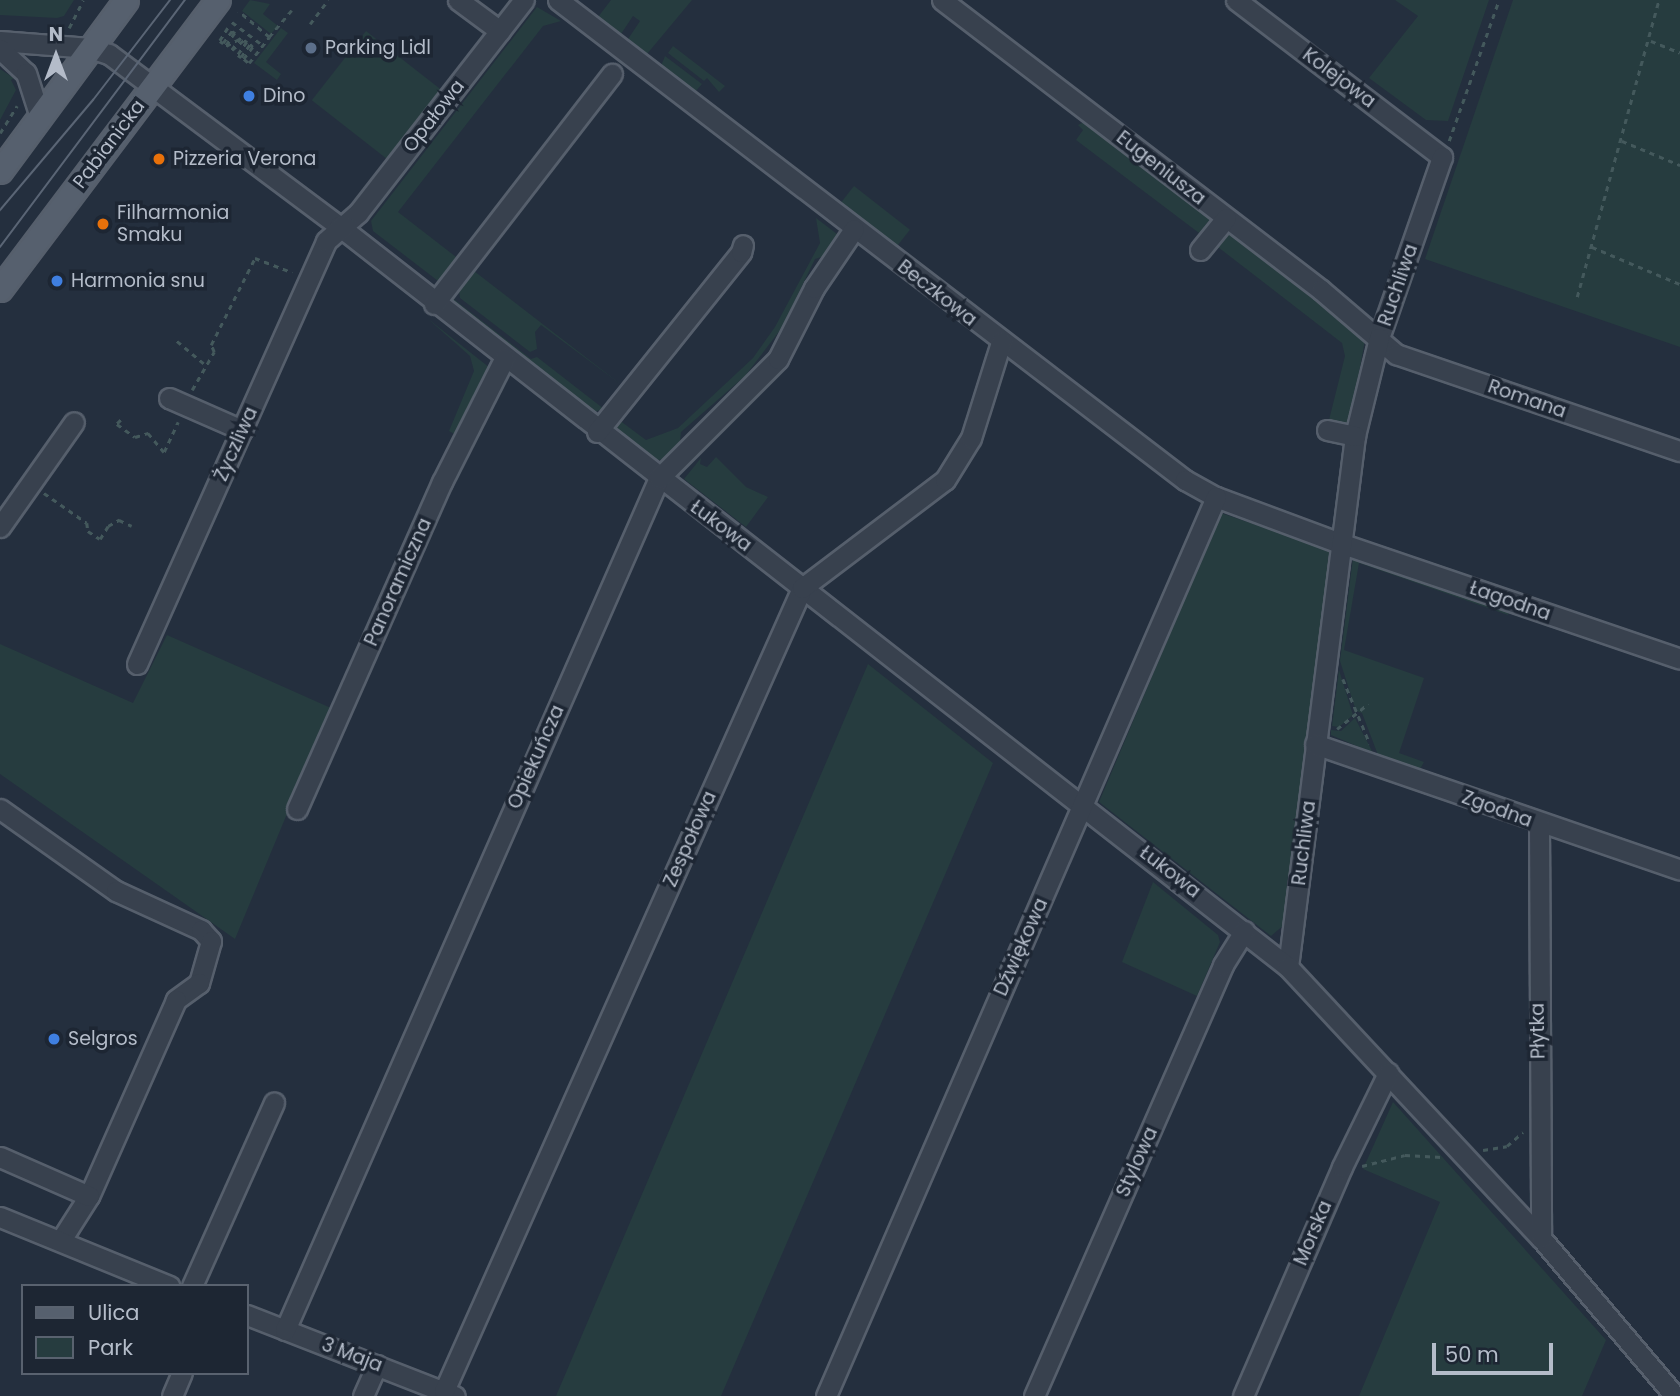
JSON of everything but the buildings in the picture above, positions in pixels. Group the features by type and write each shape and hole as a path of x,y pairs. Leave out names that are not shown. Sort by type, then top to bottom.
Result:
{"main road":[{"path":"0,171 126,0"},
{"name":"Pabianicka","path":"0,289 153,87 228,6"}],"street":[{"path":"458,0 500,32"},
{"name":"Opałowa","path":"340,226 358,213 524,0"},
{"name":"Beczkowa","path":"558,0 1166,468 1216,497 1340,542"},
{"name":"Eugeniusza","path":"942,0 1379,338"},
{"name":"Kolejowa","path":"1236,0 1442,157"},
{"path":"0,41 90,48"},
{"name":"Łukowa","path":"90,48 109,54 340,226 597,432 802,587 1288,967"},
{"path":"0,49 26,73 40,117"},
{"path":"434,304 612,74"},
{"name":"Ruchliwa","path":"1288,967 1355,436 1379,338 1442,157"},
{"path":"1200,250 1226,218"},
{"name":"Życzliwa","path":"137,664 326,241 340,226"},
{"name":"Opiekuńcza","path":"285,1330 659,478 681,451 754,388 780,356 814,288 854,229"},
{"path":"597,432 741,253 743,245"},
{"name":"Romana","path":"1379,338 1396,354 1680,451"},
{"name":"Zespołowa","path":"450,1394 802,587 945,480 975,429 1001,342"},
{"name":"Panoramiczna","path":"297,809 442,482 504,359"},
{"path":"177,402 242,430"},
{"path":"0,527 7,499 29,484 74,422"},
{"path":"1327,430 1355,436"},
{"name":"Dźwiękowa","path":"825,1396 1216,497"},
{"name":"Łagodna","path":"1340,542 1680,659"},
{"name":"Zgodna","path":"1315,744 1539,824 1680,870"},
{"path":"0,809 116,891 201,930 211,942 199,983 176,1000 89,1196 61,1240"},
{"name":"Płytka","path":"1539,824 1541,1238"},
{"name":"Stylowa","path":"1034,1396 1223,965 1244,931"},
{"path":"1288,967 1541,1238 1675,1396"},
{"name":"Morska","path":"1243,1396 1342,1167 1388,1073"},
{"path":"193,1284 274,1103"},
{"path":"0,1157 89,1196"},
{"path":"0,1217 164,1284"},
{"name":"3 Maja","path":"248,1315 450,1394"},
{"path":"363,1396 377,1365"},
{"path":"172,1396 181,1375"}],"path":[{"path":"310,24 328,0"},
{"path":"1442,157 1462,116 1499,0"},
{"path":"1577,298 1622,141 1658,0"},
{"path":"228,6 269,37"},
{"path":"228,28 220,41 223,43 232,31 235,33 226,46 241,38 232,50 235,52 244,40 247,42 238,55 241,57 250,44 253,47 244,59 249,63 292,10"},
{"path":"232,22 263,46"},
{"path":"1649,41 1680,53"},
{"path":"1622,141 1680,165"},
{"path":"1592,247 1680,284"},
{"path":"121,420 117,424 135,437 148,433 164,453 177,402 205,364 255,258 299,275"},
{"path":"177,341 205,364"},
{"path":"29,484 87,523 88,531 100,539 108,526 119,520 132,526"},
{"path":"1342,675 1356,715 1371,746"},
{"path":"1330,728 1342,728 1368,704"}],"green space":[{"path":"0,0 74,0 64,16 57,18 0,15"},
{"path":"250,0 270,4 263,14 278,26 271,34 242,11"},
{"path":"611,0 692,0 647,54 628,39 640,21 633,16 621,34 598,17"},
{"path":"1395,0 1489,0 1448,121 1426,120 1369,78 1418,16"},
{"path":"1513,0 1680,0 1680,347 1425,259"},
{"path":"537,7 561,21 543,26 398,212 460,260 442,284 373,231 371,221"},
{"path":"281,28 288,33 266,62 281,74 277,80 254,63"},
{"path":"366,31 441,89 387,159 312,100"},
{"path":"673,46 725,86 719,92 707,78 704,81 668,53"},
{"path":"665,56 702,84 695,92 690,94 659,71"},
{"path":"0,69 14,78 11,80 16,90 0,120"},
{"path":"1086,121 1212,217 1199,233 1076,140 1083,130 1078,125"},
{"path":"854,186 910,230 896,248 840,204"},
{"path":"816,218 837,234 835,239 824,256 815,259 781,329 745,376 681,432 680,442 663,459 653,461 614,431 615,417 646,440 678,428 753,358 775,327 820,243"},
{"path":"1230,230 1354,324 1365,340 1349,428 1328,424 1345,356 1342,343 1214,244"},
{"path":"474,271 623,386 541,325 535,332 537,349 530,352 460,298 459,290"},
{"path":"451,297 531,359 537,357 604,409 590,413 452,306"},
{"path":"427,318 490,368 456,435 449,431 474,371 470,356"},
{"path":"716,457 746,487 768,497 746,527 684,479 701,458 700,464 707,467"},
{"path":"1221,513 1330,550 1285,924 1271,936 1099,802"},
{"path":"1353,558 1510,609 1508,615 1359,563 1344,650 1424,678 1399,753 1424,762 1420,769 1378,755 1362,713 1356,711 1340,661"},
{"path":"167,635 331,708 235,939 0,774 0,644 133,703"},
{"path":"868,664 993,763 721,1396 556,1396"},
{"path":"1339,670 1353,715 1339,727 1332,726"},
{"path":"1355,718 1373,753 1331,735 1331,730 1341,731"},
{"path":"1153,882 1218,935 1220,942 1197,996 1122,962"},
{"path":"1393,1102 1606,1340 1582,1396 1359,1396 1440,1202 1363,1169"}],"tram line":[{"path":"0,210 93,100 170,0"},
{"path":"0,247 185,0"}],"place":[{"name":"Parking Lidl","path":"311,48"},
{"name":"Dino","path":"249,96"},
{"name":"Pizzeria Verona","path":"159,159"},
{"name":"Filharmonia Smaku","path":"103,224"},
{"name":"Harmonia snu","path":"57,281"},
{"name":"Selgros","path":"54,1039"}]}
